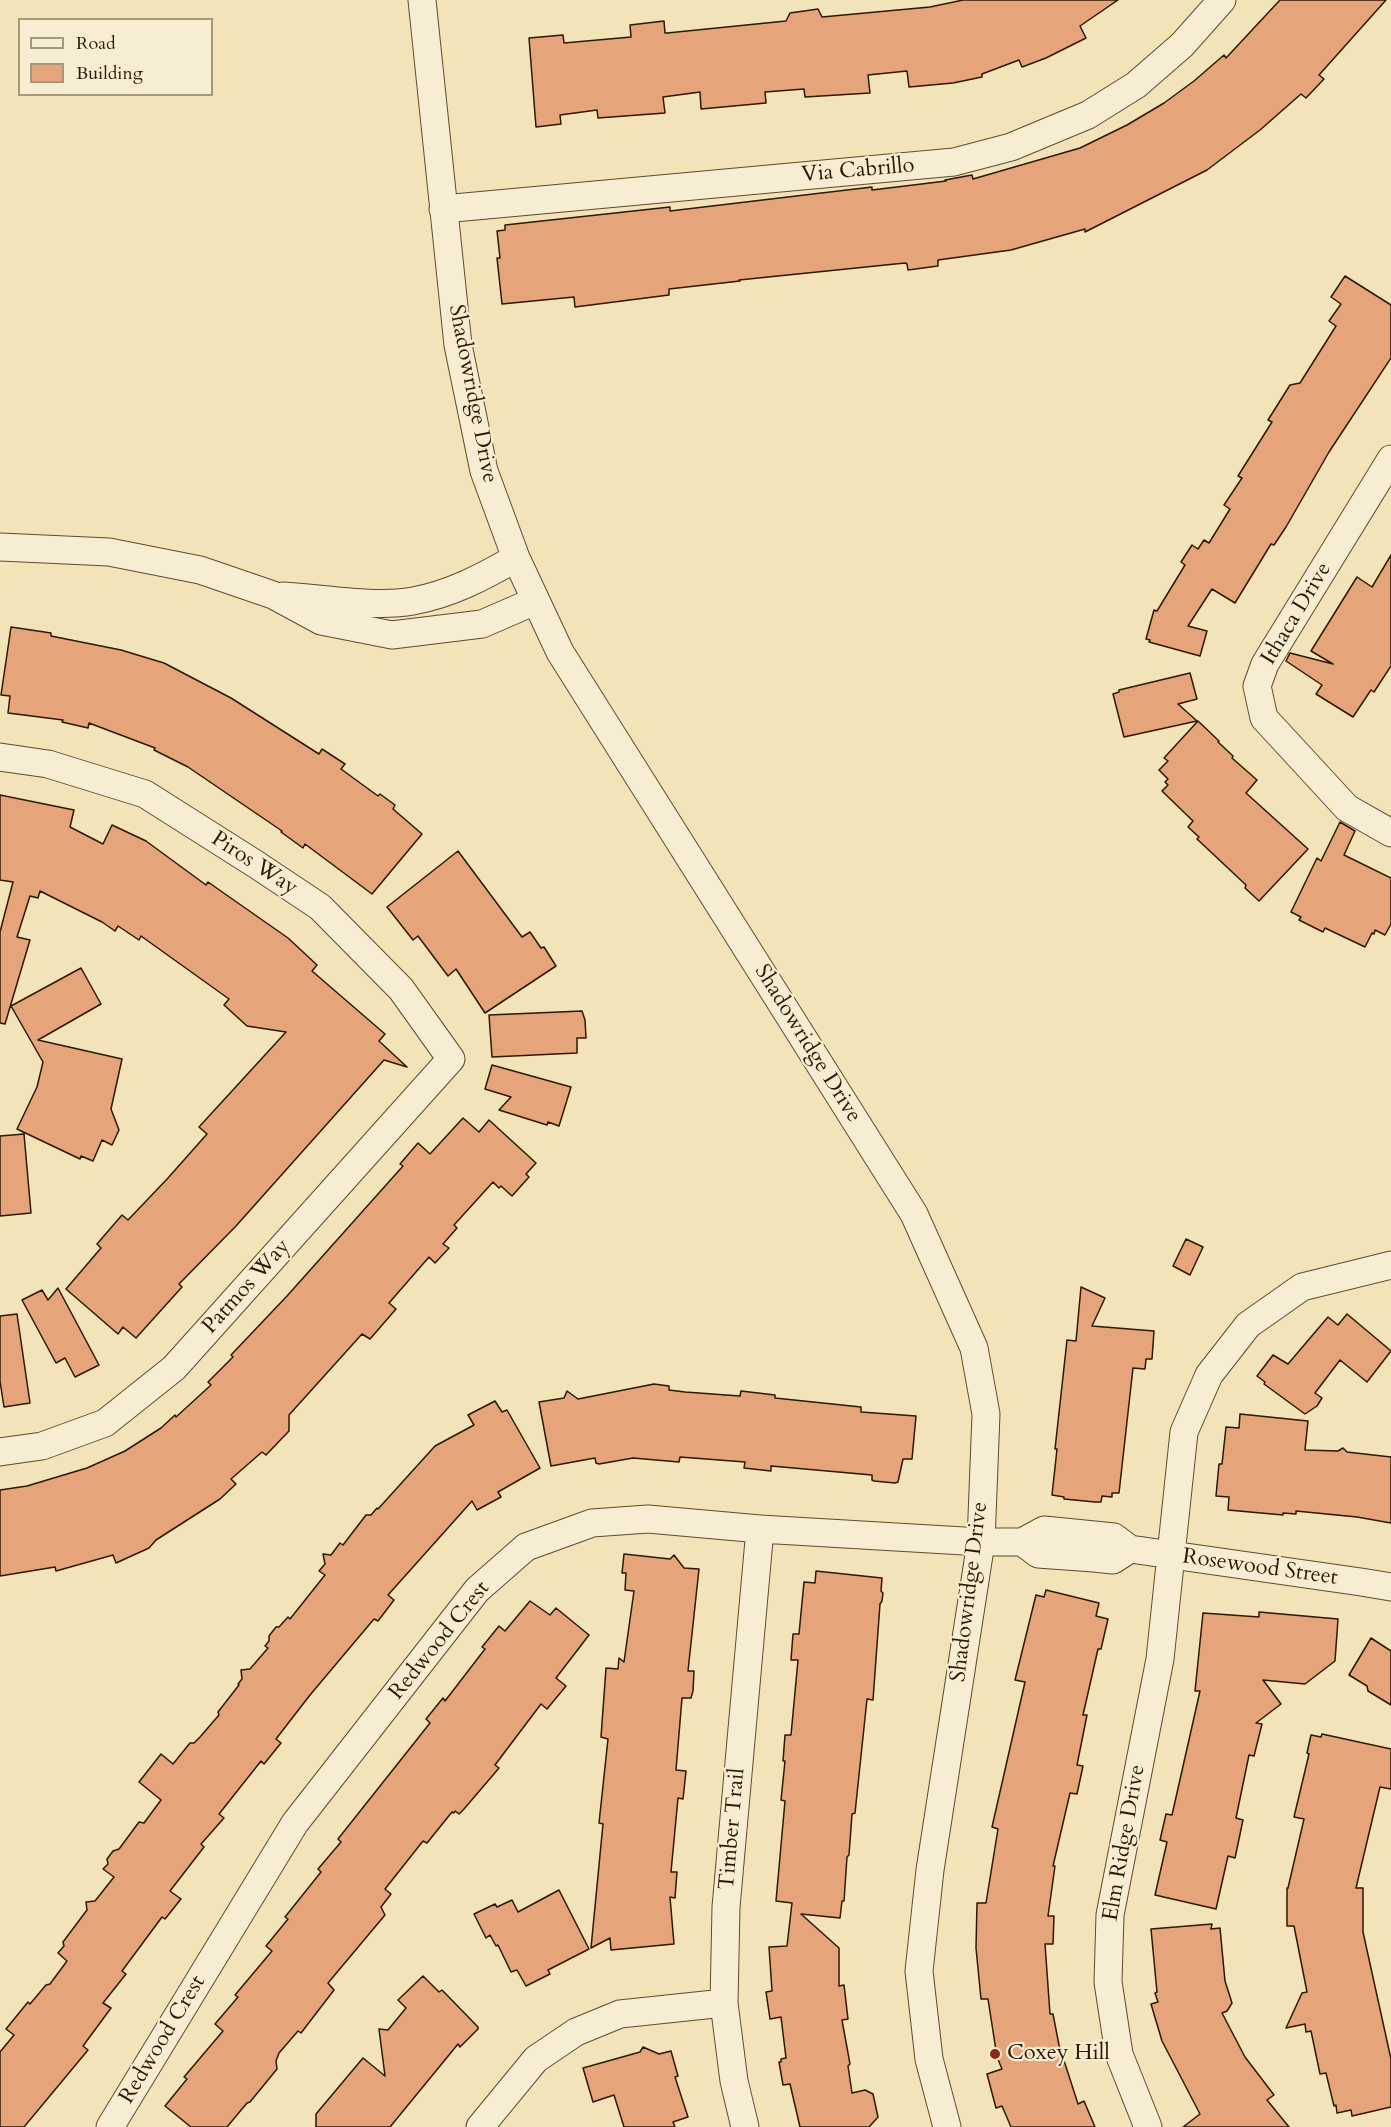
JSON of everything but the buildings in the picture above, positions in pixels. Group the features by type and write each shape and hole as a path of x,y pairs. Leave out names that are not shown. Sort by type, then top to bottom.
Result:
{"street":[{"name":"Shadowridge Drive","path":"423,0 458,345 484,471 516,558 560,652 915,1214 974,1348 986,1414 981,1542 930,1870 920,1971 928,2059 947,2127"},
{"name":"Via Cabrillo","path":"443,208 954,162 1011,147 1088,115 1136,86 1182,45 1222,0"},
{"name":"Ithaca Drive","path":"1391,459 1265,664 1257,686 1264,718 1347,808 1391,833"},
{"path":"0,547 109,552 200,570 273,596 321,621 392,635 482,624 535,601"},
{"path":"273,596 386,603 413,601 465,586 516,558"},
{"path":"386,603 392,635"},
{"name":"Piros Way","path":"0,757 48,764 145,794 320,907 401,989 451,1059"},
{"name":"Patmos Way","path":"0,1452 42,1446 105,1423 174,1368 451,1059"},
{"name":"Elm Ridge Drive","path":"1148,2127 1119,2054 1108,1982 1110,1915 1160,1659 1184,1432 1209,1375 1248,1325 1302,1287 1391,1265"},
{"name":"Redwood Crest","path":"110,2127 295,1823 477,1590 526,1547 592,1522 648,1519 760,1530 981,1542"},
{"name":"Timber Trail","path":"745,2127 734,2081 724,2003 726,1906 760,1530"},
{"name":"Rosewood Street","path":"981,1542 1022,1542 1038,1554 1113,1560 1130,1549 1391,1587"},
{"path":"480,2127 536,2059 576,2032 620,2014 724,2003"}],"place":[{"name":"Coxey Hill","path":"995,2054"}]}
